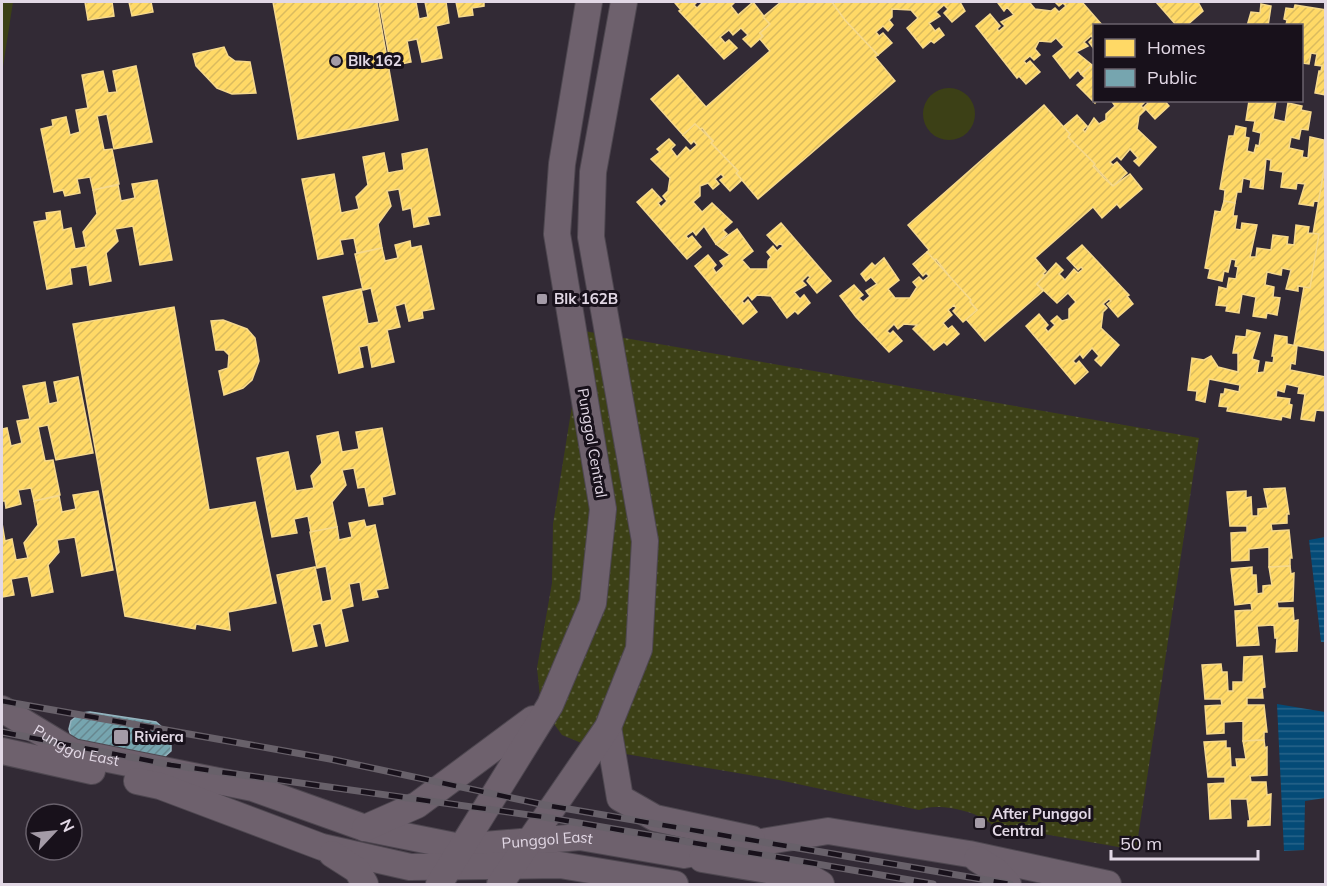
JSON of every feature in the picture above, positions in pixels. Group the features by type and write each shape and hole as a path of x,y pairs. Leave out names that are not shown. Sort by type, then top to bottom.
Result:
{"main road":[{"name":"Punggol Central","path":"450,867 550,705 593,603 603,509 557,234 562,164 589,2"},
{"path":"508,875 608,727 639,649 645,541 591,237 593,172 624,2"},
{"path":"365,828 417,805 502,744 550,705"},
{"name":"Punggol East","path":"2,709 73,752 253,788 365,828 450,867 532,839 580,837 684,855 828,831 969,854 1108,885"},
{"path":"608,727 620,798 655,818 764,842"},
{"path":"2,734 17,741 73,752"},
{"name":"Punggol East","path":"2,751 160,786 322,847 410,867 450,867 508,875 560,865 675,885"},
{"path":"322,847 357,870 365,885"},
{"path":"969,854 996,871 1008,885"},
{"path":"684,855 809,877 821,885"}],"green space":[{"path":"2,2 13,2 2,73"},
{"path":"949,88 959,90 967,96 973,104 975,114 973,124 967,132 959,138 949,140 939,138 931,132 925,124 923,114 925,104 931,96 939,90"},
{"path":"584,331 1199,438 1136,850 992,825 978,816 957,809 936,807 919,810 779,780 596,749 562,735 541,706 537,668 552,583 553,524"}],"water":[{"path":"1325,537 1326,642 1321,642 1309,540"},
{"path":"1277,704 1325,712 1325,798 1305,801 1304,850 1284,851"}],"building: Homes":[{"path":"85,2 112,2 114,16 88,20"},
{"path":"129,2 151,2 153,12 132,16"},
{"name":"Blk 162","path":"273,2 377,2 398,120 298,139"},
{"path":"379,2 416,2 419,19 428,17 425,2 446,2 449,23 436,26 442,58 422,62 417,39 407,41 411,62 391,66"},
{"path":"456,2 484,2 484,6 472,8 473,15 459,17"},
{"path":"697,2 694,5 697,8 703,2 735,2 731,6 738,15 753,2 770,24 760,33 763,36 751,47 743,39 748,35 741,28 733,35 729,30 720,37 725,43 729,40 737,48 724,59 679,11 681,10 675,3"},
{"path":"781,2 832,2 845,20 878,55 875,57 895,81 758,199 736,173 738,171 711,143 713,141 702,128 700,130 695,124 683,135 651,99 678,75 706,107 770,51 760,39 763,36 760,33 770,24 763,17"},
{"path":"832,2 960,2 965,11 952,22 944,13 948,9 944,5 936,12 940,16 929,23 935,31 939,28 944,35 923,48 907,28 918,18 911,10 892,9 892,17 889,20 893,25 888,31 883,26 876,32 879,36 883,33 892,43 878,55 845,20"},
{"path":"1032,2 1030,3 1035,9 1051,11 1055,8 1059,12 1066,6 1063,3 1059,6 1055,2 1082,2 1101,24 1093,24 1093,38 1091,36 1084,42 1088,46 1076,52 1092,65 1081,74 1078,70 1070,78 1053,56 1064,47 1056,38 1051,42 1039,41 1035,49 1040,55 1034,60 1030,56 1024,61 1026,64 1030,61 1040,72 1026,84 1019,76 1017,78 976,26 990,14 1000,26 997,29 999,31 1005,26 1001,22 1014,15 1007,7 1004,11 998,3"},
{"path":"1156,2 1198,2 1203,11 1188,24 1175,24"},
{"path":"1261,4 1271,6 1268,24 1248,24 1251,12 1260,13"},
{"path":"1295,5 1326,10 1326,95 1315,93 1322,66 1315,65 1317,54 1311,53 1309,64 1303,63 1303,24 1286,24 1287,20 1284,19 1286,8 1294,9"},
{"path":"224,47 228,56 235,61 250,62 256,93 232,94 217,88 196,66 193,54"},
{"path":"1092,65 1093,101 1077,85 1085,78 1081,74"},
{"path":"136,66 152,142 114,149 107,114 97,116 104,150 112,149 119,184 93,190 90,177 77,179 80,193 65,196 63,190 54,192 41,129 53,126 52,120 66,117 70,135 80,132 76,110 88,108 82,75 103,71 108,93 117,92 113,71"},
{"path":"1112,102 1145,102 1141,106 1145,110 1139,116 1137,129 1156,147 1139,166 1134,161 1138,158 1130,149 1121,160 1117,156 1110,162 1113,165 1117,162 1127,173 1113,186 1068,137 1070,134 1063,127 1077,115 1087,126 1083,130 1085,132 1094,118 1099,124 1106,120 1106,114 1115,106"},
{"path":"1166,102 1169,106 1155,119 1144,107 1148,103"},
{"path":"1249,102 1276,102 1273,119 1285,122 1288,103 1302,106 1301,110 1311,112 1308,130 1301,129 1299,139 1291,137 1289,148 1303,151 1302,157 1308,158 1310,137 1324,140 1325,202 1314,201 1313,206 1299,204 1305,184 1297,183 1296,189 1281,187 1283,172 1270,170 1271,160 1266,159 1263,189 1250,187 1251,180 1243,178 1241,192 1237,192 1235,203 1224,201 1225,190 1220,189 1229,136 1234,136 1236,126 1246,128 1245,137 1249,138 1247,151 1254,153 1256,145 1259,146 1261,133 1253,131 1255,121 1246,120"},
{"path":"1044,105 1070,134 1068,137 1113,186 1130,174 1142,189 1120,208 1117,204 1102,218 1093,207 1035,258 1046,271 1043,274 1046,276 1037,284 1043,291 985,341 966,319 977,310 970,302 971,300 959,289 936,259 934,261 927,252 929,250 908,225"},
{"path":"695,124 713,141 711,143 738,171 736,173 742,180 730,191 720,180 724,177 721,174 715,179 719,184 713,189 708,183 700,186 700,196 693,202 702,212 712,203 732,222 723,230 727,234 716,244 704,226 696,235 693,231 686,236 688,239 692,236 701,247 687,259 637,202 652,189 662,200 658,203 661,207 667,201 663,196 668,191 670,178 651,159 660,152 657,149 669,139 675,145 671,149 677,157 686,147 690,151 697,145 694,141 691,144 683,135"},
{"path":"427,149 440,215 427,217 429,224 414,227 411,208 403,210 399,189 387,191 391,206 378,224 382,248 357,253 354,238 340,240 343,254 318,259 302,179 334,174 341,213 359,209 356,197 368,185 363,157 384,153 388,173 404,170 402,154"},
{"path":"1326,158 1326,351 1294,345"},
{"path":"157,180 172,260 140,265 133,226 115,229 118,241 106,253 111,281 90,285 87,265 70,268 72,284 47,289 34,222 47,220 46,213 60,211 63,230 71,228 75,249 86,247 83,232 97,214 93,190 118,185 121,201 135,198 132,184"},
{"path":"1224,201 1235,203 1233,216 1237,216 1235,229 1241,230 1242,223 1257,225 1250,257 1256,257 1257,248 1271,250 1273,235 1288,237 1287,244 1294,245 1296,225 1309,227 1308,233 1319,234 1310,288 1298,286 1298,291 1286,289 1291,270 1282,268 1281,275 1267,272 1265,285 1274,287 1273,297 1280,298 1277,315 1267,313 1266,318 1253,316 1256,297 1242,294 1239,313 1226,311 1227,306 1216,305 1219,287 1227,289 1229,278 1236,279 1238,267 1235,266 1236,260 1231,259 1228,272 1224,271 1222,281 1208,278 1210,269 1205,268 1215,211 1221,212"},
{"path":"781,223 831,281 817,293 807,281 810,277 808,275 802,281 806,285 794,292 800,299 804,295 810,303 798,314 795,311 787,318 771,296 757,295 752,300 748,295 742,301 744,304 748,300 757,312 743,324 695,266 708,255 716,265 713,268 716,273 724,266 720,261 730,255 716,244 737,229 753,251 742,260 750,269 768,269 768,261 771,257 767,252 773,246 777,251 783,246 780,243 777,246 767,235"},
{"path":"410,241 411,248 421,246 434,309 422,311 423,318 409,321 405,303 395,306 400,327 387,330 394,362 372,367 368,345 359,347 363,367 339,373 323,297 361,289 368,324 379,322 371,288 363,290 355,254 382,248 385,261 398,258 395,245"},
{"path":"1082,245 1129,295 1127,296 1133,304 1118,317 1107,304 1111,301 1109,299 1103,304 1107,308 1103,312 1101,328 1119,345 1101,366 1095,360 1099,356 1092,348 1083,358 1080,354 1073,361 1076,364 1079,361 1088,372 1075,384 1026,326 1039,314 1048,325 1045,328 1048,332 1055,325 1051,321 1057,316 1062,321 1069,319 1069,309 1076,302 1068,293 1057,303 1037,284 1056,263 1063,270 1059,274 1065,280 1074,269 1078,273 1083,269 1081,267 1078,270 1067,258"},
{"path":"927,252 971,300 970,302 977,310 963,322 953,311 956,308 954,305 948,310 952,315 943,323 948,329 952,326 959,334 947,345 944,342 934,350 913,329 917,325 904,324 898,329 894,324 887,331 890,334 893,331 902,341 889,352 840,296 854,285 863,295 859,298 863,302 870,296 866,291 877,284 871,277 866,281 861,274 872,263 875,266 884,258 899,280 888,289 895,298 910,298 917,287 913,282 919,277 923,281 929,276 926,273 923,276 913,264"},
{"path":"174,307 209,510 255,502 276,603 228,612 230,630 196,624 195,629 125,616 73,324"},
{"path":"223,320 247,329 255,338 259,361 252,380 243,388 224,395 219,371 228,368 229,355 224,350 216,350 211,321"},
{"path":"1247,330 1260,333 1252,359 1259,361 1257,373 1264,372 1266,362 1273,363 1275,335 1287,337 1287,344 1297,346 1295,364 1291,363 1290,370 1326,377 1326,411 1316,410 1314,421 1301,419 1305,394 1298,393 1299,387 1286,384 1284,392 1277,390 1276,397 1290,399 1289,404 1292,405 1290,418 1282,416 1281,420 1227,411 1228,407 1219,406 1221,394 1224,394 1225,389 1239,392 1240,385 1209,379 1205,402 1196,400 1197,391 1188,390 1192,358 1204,360 1211,356 1218,367 1238,372 1238,353 1233,353 1236,336 1246,337"},
{"path":"78,377 93,453 56,460 48,425 38,427 45,461 53,460 60,495 34,501 31,488 18,490 21,504 6,508 5,501 2,501 2,429 7,428 11,446 22,443 17,421 30,419 23,386 45,382 49,404 58,402 54,382"},
{"path":"382,428 395,494 382,497 383,504 369,506 365,487 358,488 354,468 342,470 346,485 332,502 337,527 311,532 308,516 294,519 297,533 272,537 257,458 288,452 296,491 314,488 311,476 322,463 317,436 338,432 342,452 359,449 356,432"},
{"path":"1285,488 1289,514 1287,514 1287,523 1271,524 1272,531 1289,530 1292,558 1290,558 1290,566 1269,567 1269,547 1249,549 1249,560 1232,561 1231,533 1247,532 1247,526 1230,526 1227,492 1246,491 1246,498 1251,497 1252,516 1258,516 1258,509 1268,508 1264,489"},
{"path":"98,491 113,570 82,576 75,537 57,540 59,552 48,565 53,592 32,596 28,576 11,579 14,595 2,597 2,523 5,541 12,539 16,560 28,558 24,543 38,525 34,501 59,496 62,512 76,509 73,495"},
{"path":"364,520 366,527 375,525 388,588 376,590 378,597 363,600 360,582 349,584 353,606 341,609 348,641 326,646 321,623 312,625 317,646 293,651 277,575 315,567 322,602 332,600 326,566 317,568 310,532 337,527 339,540 352,537 349,523"},
{"path":"1290,566 1291,574 1294,573 1293,601 1277,602 1278,608 1293,608 1294,621 1298,620 1297,651 1276,652 1277,638 1275,638 1274,625 1257,626 1259,645 1237,646 1235,611 1252,610 1251,603 1235,605 1231,569 1252,567 1252,575 1256,575 1257,594 1263,593 1263,586 1272,585 1269,567"},
{"path":"1262,656 1265,687 1262,688 1263,698 1247,698 1247,705 1264,705 1267,732 1264,732 1264,740 1243,741 1243,721 1224,722 1224,733 1207,734 1205,706 1222,705 1221,699 1205,699 1202,665 1221,664 1222,672 1227,672 1228,691 1233,691 1233,682 1243,682 1244,657"},
{"path":"1264,740 1265,748 1267,747 1267,775 1250,776 1251,782 1266,782 1267,795 1271,794 1270,825 1248,826 1248,821 1250,821 1247,799 1230,799 1231,818 1210,819 1208,784 1225,783 1225,777 1208,777 1204,742 1226,741 1226,748 1230,748 1231,767 1237,767 1236,759 1246,759 1243,741"}],"building: Public":[{"name":"Riviera","path":"90,712 156,722 171,735 171,751 163,758 72,740 69,729 71,721 81,713"}],"railway":[{"path":"2,701 330,759 545,805 1010,884"},
{"path":"2,732 171,765 544,817 933,884"}],"place":[{"name":"Blk 162","path":"336,61"},
{"name":"Blk 162B","path":"542,299"},
{"name":"Riviera","path":"121,737"},
{"name":"After Punggol Central","path":"980,823"}]}
